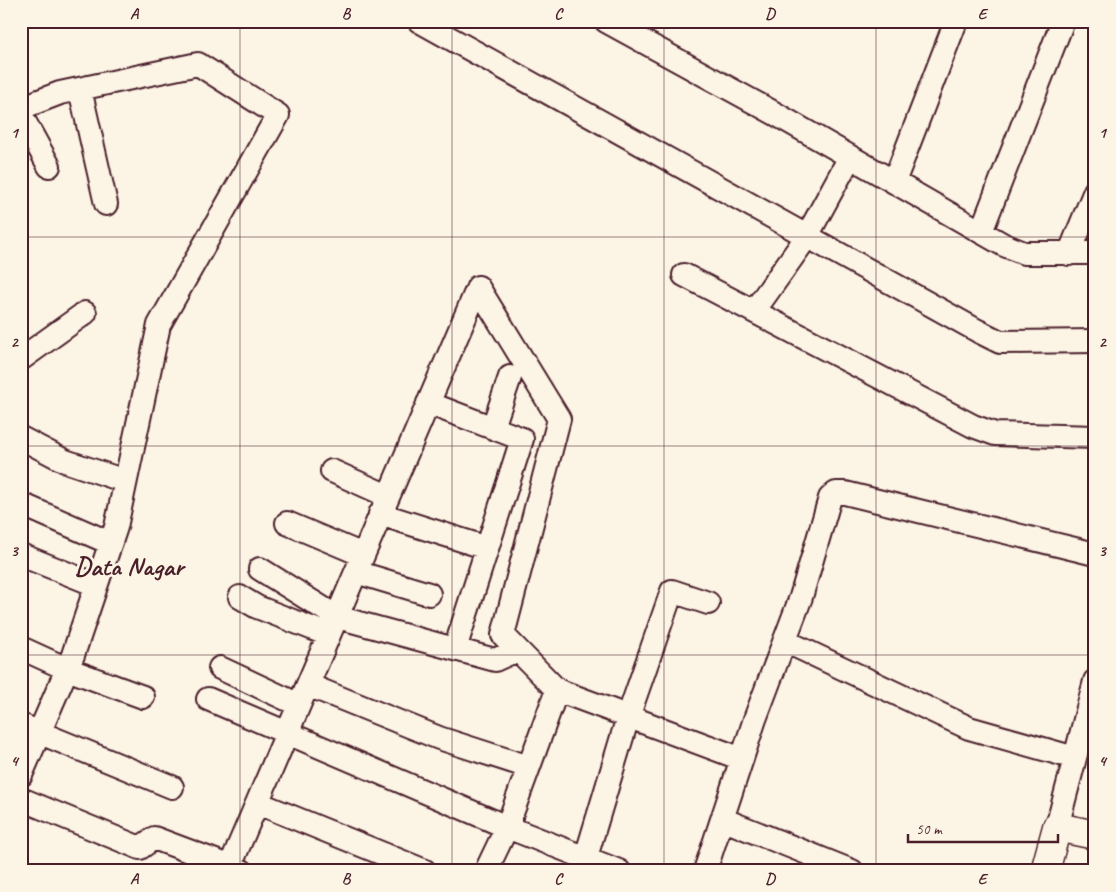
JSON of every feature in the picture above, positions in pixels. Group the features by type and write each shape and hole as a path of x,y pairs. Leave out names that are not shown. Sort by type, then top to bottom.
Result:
{"street":[{"path":"418,21 806,238 1000,342 1095,341"},
{"path":"606,21 1004,245 1024,253 1095,253"},
{"path":"894,182 956,21"},
{"path":"980,232 1063,21"},
{"path":"21,108 60,93 198,64 278,115 159,325 126,481 110,543 67,669 31,728 21,775"},
{"path":"80,89 106,204"},
{"path":"21,115 49,166"},
{"path":"754,311 806,238 850,157"},
{"path":"1069,254 1095,191"},
{"path":"684,275 973,426 995,434 1095,436"},
{"path":"21,799 140,848 154,838 233,869 287,733 478,287 559,419 503,635 557,690 742,759"},
{"path":"21,359 85,313"},
{"path":"493,427 510,377"},
{"path":"428,402 522,439 455,649"},
{"path":"21,438 65,461 126,481"},
{"path":"332,471 384,505 487,548"},
{"path":"705,871 755,719 802,597 830,498 836,493 845,493 1095,554"},
{"path":"21,504 110,543"},
{"path":"287,523 359,564 429,594"},
{"path":"21,555 96,585"},
{"path":"260,569 333,626"},
{"path":"586,857 628,717 672,591 708,603"},
{"path":"240,597 257,607 333,626 455,649 495,660 518,650"},
{"path":"784,641 969,728 1075,758"},
{"path":"21,648 67,669 143,697"},
{"path":"220,668 529,767"},
{"path":"1045,871 1075,758 1089,725 1095,682"},
{"path":"486,871 507,827 557,690"},
{"path":"208,699 507,827 619,871"},
{"path":"31,728 172,787"},
{"path":"258,803 425,871"},
{"path":"722,819 828,866 852,871"},
{"path":"1057,826 1095,835"}],"district":[{"name":"Data Nagar","path":"129,566"}]}
